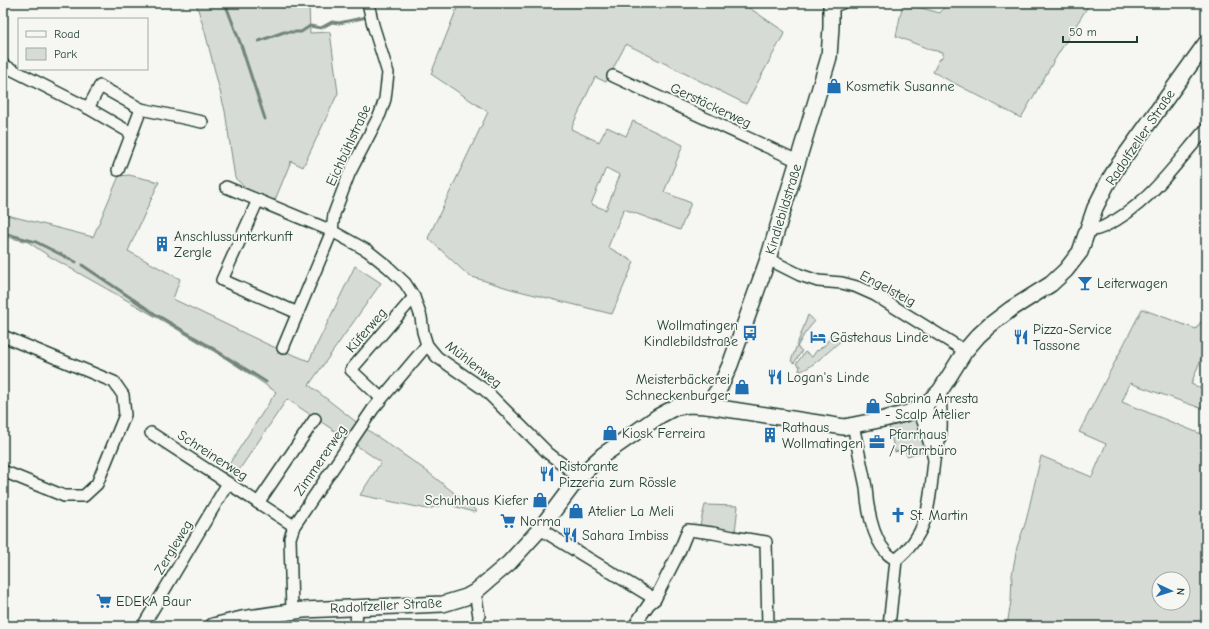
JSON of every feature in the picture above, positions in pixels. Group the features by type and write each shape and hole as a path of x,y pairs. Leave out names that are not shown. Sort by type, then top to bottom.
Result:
{"main road":[{"name":"Kindlebildstraße","path":"706,406 720,387 730,365 768,259 829,57 831,27 835,4"},
{"name":"Radolfzeller Straße","path":"213,626 242,619 292,611 357,606 443,604 466,597 475,592 509,563 540,528 579,477 603,455 674,408 689,405 706,406 844,427 908,413 921,407 940,391 965,351 978,336 1011,309 1051,284 1066,270 1080,252 1095,208 1117,167 1206,43"}],"street":[{"name":"Eichbühlstraße","path":"283,348 332,231 334,214 349,174 380,114 385,99 388,73 373,25 368,3"},
{"path":"3,64 88,108 132,133"},
{"name":"Gerstäckerweg","path":"613,76 798,161"},
{"path":"88,108 100,86 141,109 202,122"},
{"path":"118,170 141,109"},
{"path":"1088,232 1104,226 1124,215 1142,202 1166,177 1206,129"},
{"name":"Mühlenweg","path":"226,187 332,231 376,257 405,283 414,297 421,317 427,345 437,357 485,390 548,453 579,477"},
{"path":"258,200 222,280 298,313"},
{"name":"Engelsteig","path":"768,259 800,275 818,281 842,283 857,287 875,295 965,351"},
{"name":"Küferweg","path":"381,398 351,370 414,297"},
{"path":"3,336 114,382 123,395 125,415 97,484 84,496 64,496 3,471"},
{"name":"Zimmererweg","path":"292,611 290,538 294,526 381,398 427,345"},
{"path":"889,626 896,560 906,551 922,527 928,507 935,454 940,436 940,391"},
{"path":"921,407 924,424 935,454"},
{"path":"258,503 315,419"},
{"path":"853,425 866,486 866,497 874,529 879,542 886,553 896,560"},
{"name":"Schreinerweg","path":"151,433 294,526"},
{"name":"Zergleweg","path":"143,626 228,483"},
{"path":"540,528 655,599"},
{"path":"634,626 648,604 655,599 679,552 688,530 766,542 768,626"},
{"path":"475,592 480,616 478,626"},
{"path":"356,626 357,606"}],"green space":[{"path":"196,3 309,3 310,33 330,32 338,93 303,167 291,161 275,200 273,199 272,202 253,195 235,178 225,111"},
{"path":"459,3 742,3 785,32 746,104 626,44 606,82 595,77 571,129 599,142 607,127 626,136 633,121 683,145 664,192 691,203 680,230 624,209 608,247 634,262 612,314 511,289 469,276 428,238 488,112 431,74","holes":["606,168 620,175 606,210 591,204"]},
{"path":"903,3 940,13 947,3 1090,3 1055,59 1021,118 933,72 939,60 943,56 943,52 931,50 896,36"},
{"path":"129,175 159,182 128,251 180,279 173,299 269,345 309,361 355,266 381,283 309,385 355,421 424,469 477,511 473,512 447,504 427,509 360,495 381,462 287,399 233,479 224,472 276,392 193,339 49,256 28,242 3,236 3,214 93,237 119,176"},
{"path":"1142,309 1196,329 1206,314 1206,346 1191,384 1206,390 1206,410 1130,383 1122,402 1206,436 1206,626 1007,626 1011,601 1012,575 1017,547 1026,521 1041,456 1092,477 1106,444 1079,432"},
{"path":"808,315 815,321 805,333 797,347 802,351 794,363 791,361"},
{"path":"833,334 842,340 815,363 799,371 800,366 796,364 805,352 812,357 817,350 818,351 824,346"},
{"path":"912,420 918,422 925,451 907,456 905,449 895,452 889,427"},
{"path":"705,505 738,506 735,532 699,529"}],"waterway":[{"path":"225,3 241,45 265,119"},
{"path":"259,41 284,32 301,32 310,26 321,28 332,22 339,23 367,17"},
{"path":"3,233 36,242 76,262"},
{"path":"82,265 155,314 266,382"}],"place":[{"name":"Kosmetik Susanne","path":"834,86"},
{"name":"Anschlussunterkunft Zergle","path":"162,244"},
{"name":"Leiterwagen","path":"1085,283"},
{"name":"Wollmatingen Kindlebildstraße","path":"750,333"},
{"name":"Gästehaus Linde","path":"818,337"},
{"name":"Pizza-Service Tassone","path":"1021,337"},
{"name":"Logan's Linde","path":"775,377"},
{"name":"Meisterbäckerei Schneckenburger","path":"742,387"},
{"name":"Sabrina Arresta - Scalp Atelier","path":"873,406"},
{"name":"Kiosk Ferreira","path":"610,433"},
{"name":"Rathaus Wollmatingen","path":"770,435"},
{"name":"Pfarrhaus / Pfarrbüro","path":"877,442"},
{"name":"Ristorante Pizzeria zum Rössle","path":"547,474"},
{"name":"Schuhhaus Kiefer","path":"540,500"},
{"name":"Atelier La Meli","path":"576,511"},
{"name":"St. Martin","path":"898,515"},
{"name":"Norma","path":"508,521"},
{"name":"Sahara Imbiss","path":"570,535"},
{"name":"EDEKA Baur","path":"104,601"}]}
